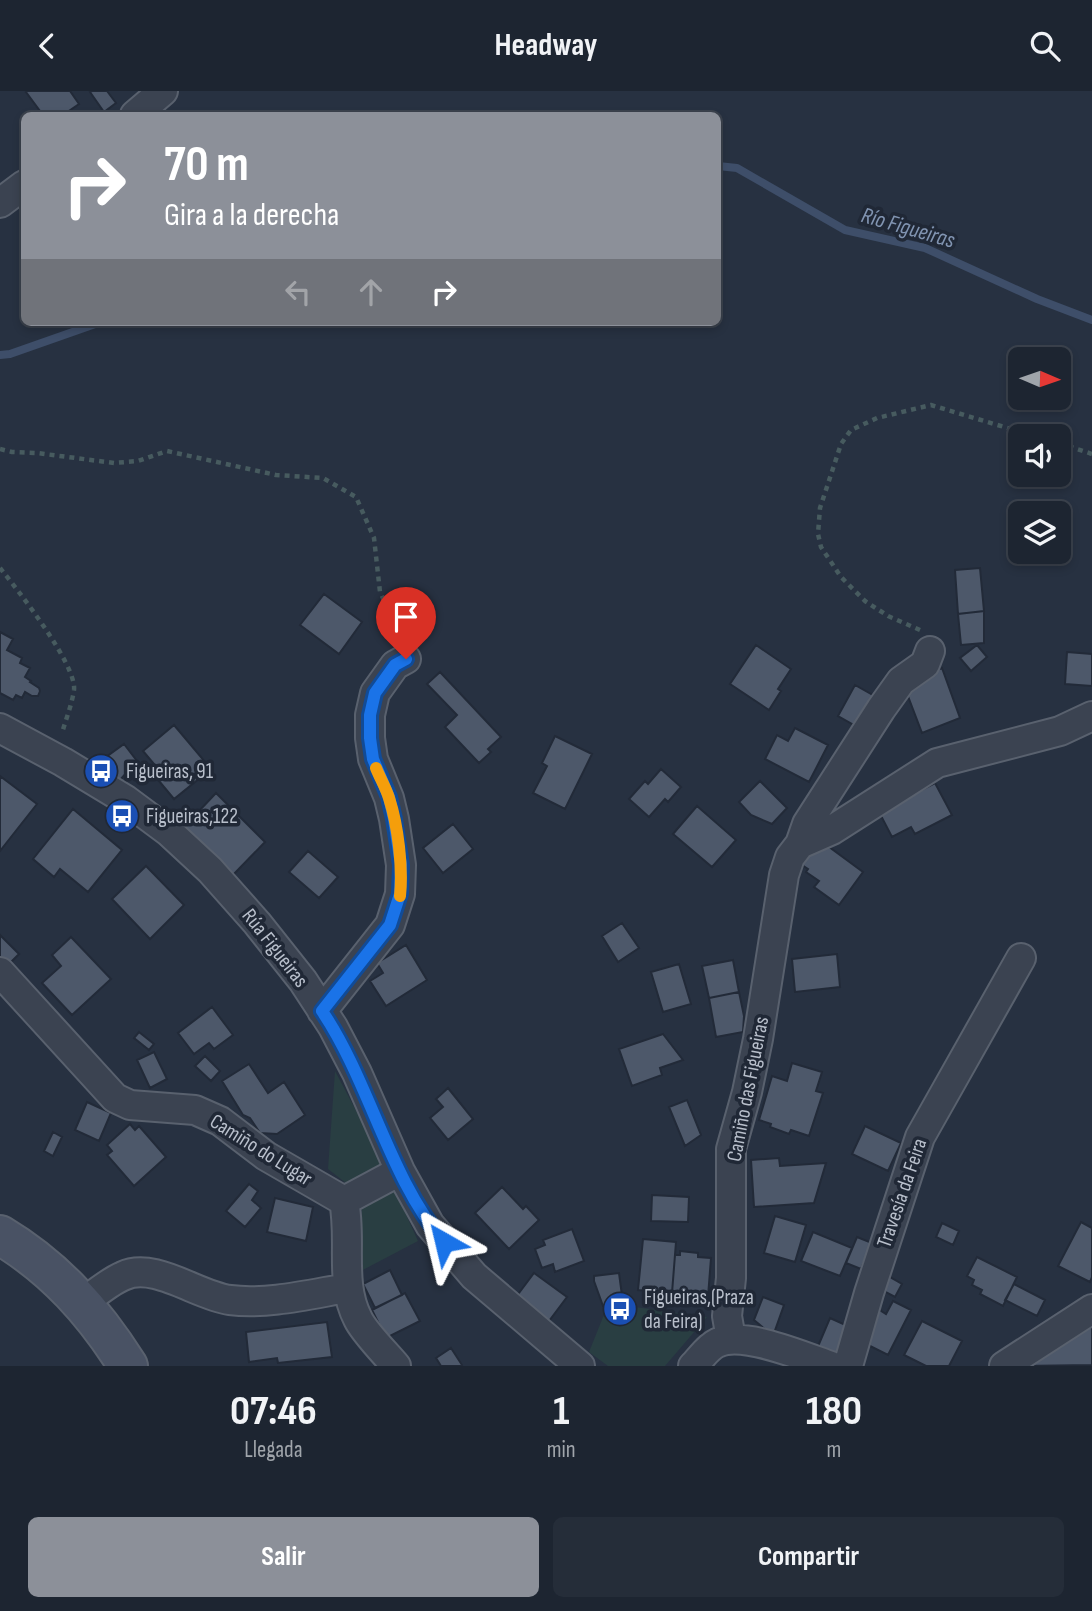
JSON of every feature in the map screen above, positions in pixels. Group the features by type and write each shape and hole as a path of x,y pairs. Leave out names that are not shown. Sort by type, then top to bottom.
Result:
{"main road":[{"path":"0,1235 37,1259 69,1287 114,1343 128,1366"}],"street":[{"path":"138,112 163,91"},
{"path":"0,203 21,187"},
{"name":"Camiño das Figueiras","path":"731,1339 727,1316 732,1278 732,1149 758,1039 784,875 807,824 881,709 901,681 925,664 930,651"},
{"path":"322,1011 390,925 400,894 401,865 394,819 389,797 373,759 370,715 375,693 395,665 406,659"},
{"path":"800,844 832,830 937,763 1060,731 1092,716"},
{"name":"Rúa Figueiras","path":"0,728 126,800 170,832 210,870 303,981 333,1027 357,1073 400,1171 430,1225 474,1276 580,1366"},
{"name":"Travesía da Feira","path":"848,1366 920,1137 1021,958"},
{"name":"Camiño do Lugar","path":"0,972 115,1098 130,1105 195,1110 220,1121 266,1156 344,1201"},
{"path":"396,1366 358,1321 348,1288 347,1218 344,1201 400,1171"},
{"path":"83,1303 124,1275 142,1271 165,1277 214,1297 232,1300 288,1298 348,1288"},
{"path":"1004,1366 1092,1309"},
{"path":"693,1366 717,1343 731,1339 755,1341 831,1366"}],"path":[{"path":"930,651 928,639 922,631 888,616 865,601 841,577 821,547 818,534 820,508 841,444 851,430 877,418 931,405 1008,428"},
{"path":"1071,447 1092,454"},
{"path":"0,449 114,463 138,461 167,451 276,475 323,478 356,497 374,538 380,592 394,621 406,659"},
{"path":"0,568 42,622 67,666 75,688 54,757"}],"green space":[{"path":"335,1071 385,1165 351,1187 328,1169"},
{"path":"394,1188 418,1241 359,1272 362,1206"},
{"path":"628,1306 707,1317 665,1366 608,1366 589,1352 607,1307"}],"building":[{"path":"70,91 79,104 67,112 41,112 26,92"},
{"path":"107,91 116,103 104,112 90,92"},
{"path":"980,568 984,611 958,614 955,570"},
{"path":"324,594 362,622 339,654 300,625"},
{"path":"984,611 984,643 961,645 958,614"},
{"path":"0,632 13,639 7,650 22,658 20,663 30,668 25,677 39,688 38,696 25,692 22,698 16,695 13,700 0,693"},
{"path":"756,645 791,669 769,710 730,684"},
{"path":"977,645 987,657 971,671 960,658"},
{"path":"1067,652 1092,654 1092,686 1065,684"},
{"path":"942,668 960,718 922,733 903,683"},
{"path":"440,672 501,737 488,749 491,752 479,763 445,727 457,715 427,684"},
{"path":"855,685 878,698 861,729 838,716"},
{"path":"174,725 211,769 174,799 149,769 154,764 143,751"},
{"path":"795,728 828,745 809,782 765,759 777,735 788,741"},
{"path":"555,736 592,754 565,809 533,793 547,766 542,763"},
{"path":"124,744 137,761 120,780 95,765"},
{"path":"661,769 681,787 668,802 665,799 649,817 629,799 645,781 648,784"},
{"path":"0,776 37,804 0,851"},
{"path":"760,781 787,808 772,824 751,815 739,802"},
{"path":"935,783 952,815 915,834 911,827 892,837 879,812"},
{"path":"216,793 265,842 231,877 182,829"},
{"path":"697,806 736,840 712,867 673,834"},
{"path":"73,809 122,850 88,892 60,869 54,877 33,859"},
{"path":"453,824 473,849 443,873 423,848"},
{"path":"817,843 825,844 863,872 839,905 814,887 819,881 806,872 808,869 802,865"},
{"path":"308,851 338,877 319,898 289,872"},
{"path":"146,866 184,905 150,939 112,899"},
{"path":"622,923 639,948 618,962 602,936"},
{"path":"0,935 19,954 4,969 0,964"},
{"path":"71,937 111,979 72,1015 42,983 61,966 52,955"},
{"path":"406,945 427,980 386,1006 370,981 383,973 377,963"},
{"path":"837,954 840,987 795,992 792,959"},
{"path":"733,960 739,992 709,998 702,966"},
{"path":"679,964 691,1004 663,1012 651,972"},
{"path":"739,992 744,1016 743,1032 716,1037 709,998"},
{"path":"212,1007 233,1035 214,1049 209,1043 194,1054 178,1033"},
{"path":"139,1032 154,1044 149,1050 134,1038"},
{"path":"663,1034 683,1060 660,1068 662,1075 632,1086 619,1049"},
{"path":"154,1052 167,1079 150,1088 137,1060"},
{"path":"205,1056 220,1071 211,1081 195,1066"},
{"path":"792,1063 822,1072 816,1091 823,1093 809,1136 791,1130 789,1134 759,1120 772,1076 787,1081"},
{"path":"249,1064 268,1093 284,1082 305,1115 277,1134 260,1133 250,1118 243,1115 222,1081"},
{"path":"448,1088 473,1119 448,1140 430,1118 443,1107 436,1099"},
{"path":"687,1100 701,1135 685,1146 669,1107"},
{"path":"87,1102 111,1113 99,1141 75,1130"},
{"path":"130,1124 135,1130 139,1126 166,1157 134,1186 107,1155 112,1151 107,1145"},
{"path":"865,1126 901,1143 888,1171 852,1154"},
{"path":"53,1132 62,1137 53,1156 44,1151"},
{"path":"779,1158 780,1166 826,1163 814,1203 754,1207 751,1160"},
{"path":"249,1184 258,1191 252,1200 261,1208 245,1227 226,1211"},
{"path":"502,1187 523,1209 526,1206 539,1220 509,1249 475,1213"},
{"path":"652,1195 689,1197 688,1222 651,1221"},
{"path":"275,1198 313,1207 306,1241 267,1232"},
{"path":"775,1216 806,1225 795,1262 764,1253"},
{"path":"1081,1222 1092,1228 1090,1282 1058,1266"},
{"path":"942,1223 959,1231 953,1245 936,1237"},
{"path":"572,1229 584,1261 555,1272 553,1264 542,1268 535,1249 545,1245 543,1240"},
{"path":"813,1232 852,1248 840,1276 801,1261"},
{"path":"857,1237 872,1243 861,1269 846,1263"},
{"path":"643,1239 676,1242 672,1293 638,1290"},
{"path":"680,1251 711,1258 708,1297 672,1293 675,1255 680,1255"},
{"path":"977,1257 1017,1277 1003,1306 980,1294 982,1290 972,1285 974,1280 967,1276"},
{"path":"390,1270 402,1295 375,1308 363,1284"},
{"path":"881,1272 902,1284 895,1297 876,1287"},
{"path":"534,1273 567,1297 549,1321 516,1297"},
{"path":"619,1273 623,1303 603,1306 594,1276"},
{"path":"1014,1284 1045,1300 1037,1316 1005,1300"},
{"path":"405,1293 420,1321 386,1338 372,1310"},
{"path":"763,1297 784,1305 773,1336 754,1320"},
{"path":"893,1301 911,1310 888,1355 862,1342 878,1309 886,1314"},
{"path":"830,1318 850,1327 836,1360 816,1351"},
{"path":"1092,1319 1092,1365 1020,1366"},
{"path":"922,1321 962,1341 949,1366 926,1366 904,1355"},
{"path":"327,1322 332,1357 278,1363 277,1358 249,1362 246,1332"},
{"path":"451,1348 462,1365 441,1366 436,1358"}],"waterway":[{"name":"Río Figueiras","path":"721,166 737,168 845,230 925,248 1037,299 1092,320"},
{"name":"Río Figueiras","path":"0,355 10,354 90,326"}],"slow traffic":[{"path":"376,768 389,797 394,819 401,865 400,896"}],"place":[{"name":"Figueiras, 91","path":"101,771"},
{"name":"Figueiras,122","path":"122,816"},
{"name":"Figueiras,(Praza da Feira)","path":"620,1309"}],"route":[{"path":"406,659 395,665 375,693 370,715 373,759 389,797 394,819 401,865 400,894 390,925 322,1011 357,1073 400,1171 430,1225 444,1242"}]}
